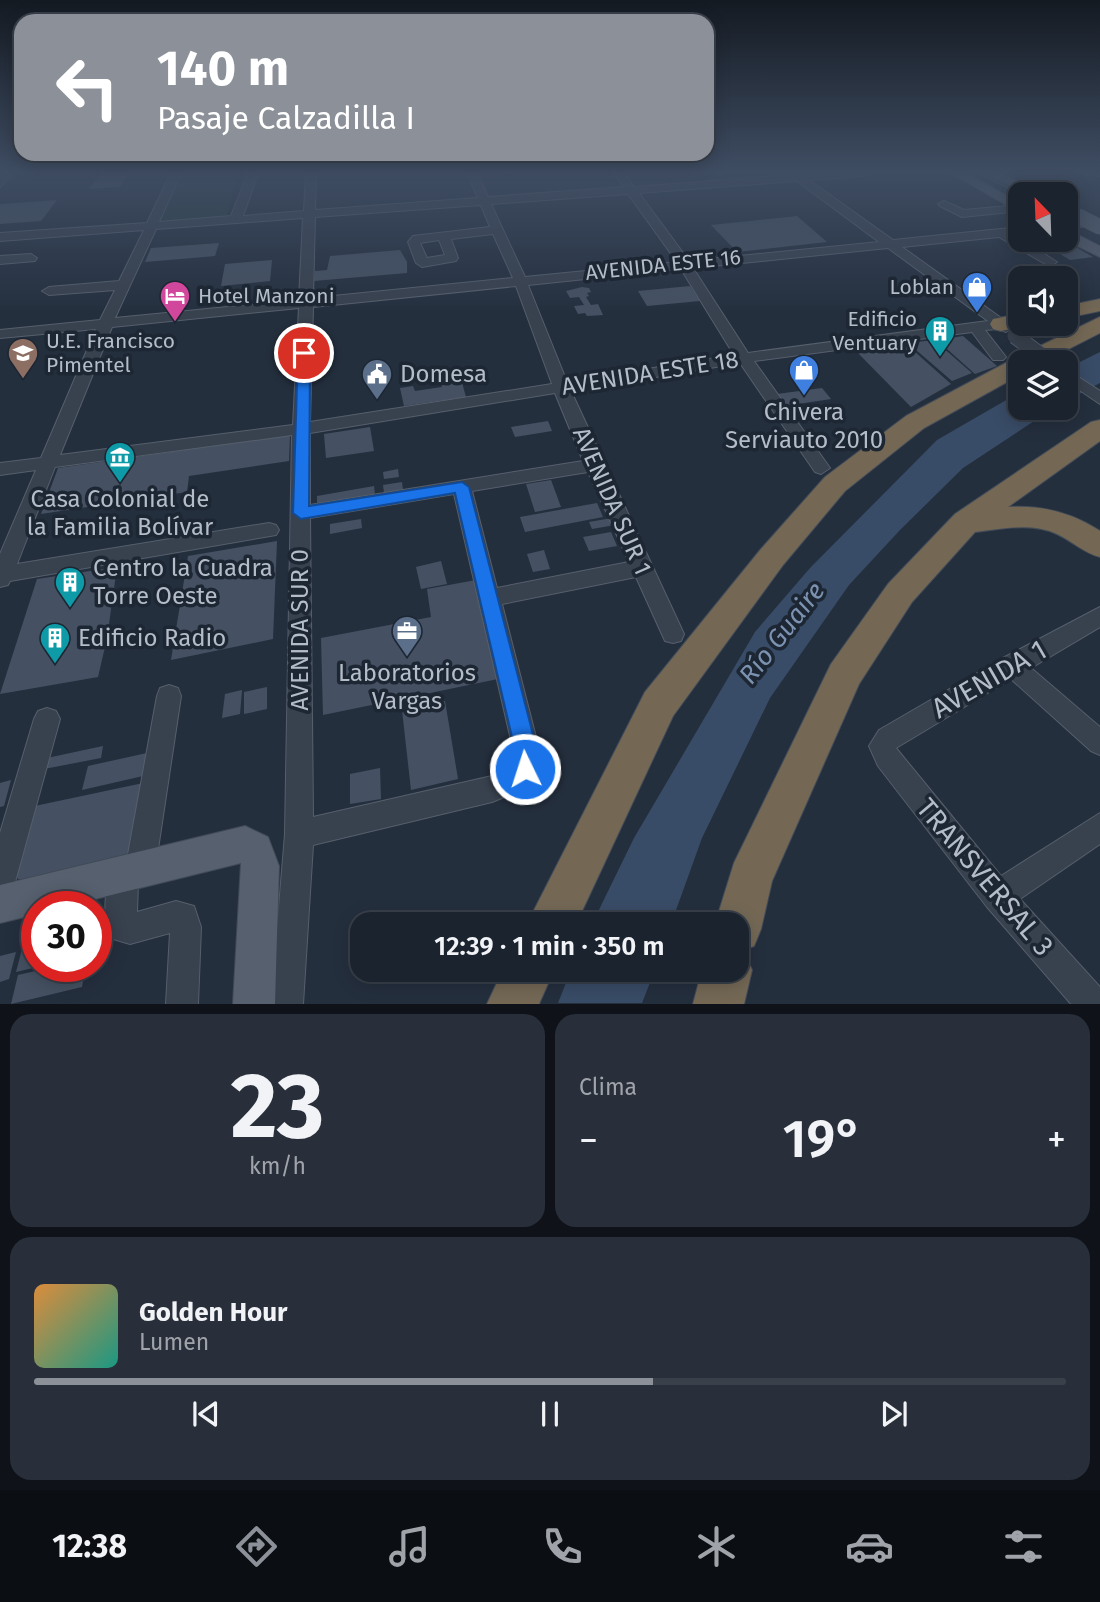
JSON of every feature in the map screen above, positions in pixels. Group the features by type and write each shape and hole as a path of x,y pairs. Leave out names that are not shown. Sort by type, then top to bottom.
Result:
{"highway":[{"path":"1078,310 1100,305"},
{"path":"1049,350 1100,324"},
{"path":"557,912 659,704 772,557 835,484 915,422 1011,341"},
{"path":"741,912 750,879 844,675 900,593 966,522 1100,428"},
{"path":"966,522 1030,516 1056,519 1077,529 1100,546"},
{"path":"512,1003 523,982"},
{"path":"718,1003 724,982"}],"main road":[{"path":"1078,222 1099,226"},
{"path":"1078,229 1100,251"},
{"path":"0,904 245,844 255,850 260,866 254,1003"}],"street":[{"path":"1,576 106,323 155,220"},
{"path":"231,226 234,220"},
{"path":"0,237 209,223 206,233 231,226 275,220"},
{"name":"AVENIDA SUR 0","path":"287,1003 299,834 301,429 309,220"},
{"name":"AVENIDA SUR 1","path":"493,220 594,465 673,634"},
{"path":"652,220 821,468"},
{"path":"859,220 890,242 1011,341"},
{"path":"444,236 498,230"},
{"name":"AVENIDA ESTE 16","path":"0,334 890,242 1008,232"},
{"path":"1001,233 1051,262"},
{"path":"0,260 32,257"},
{"path":"49,290 125,285"},
{"path":"976,328 1028,350"},
{"name":"AVENIDA ESTE 18","path":"0,469 301,429 744,358 976,328 1011,341"},
{"path":"1078,383 1100,399"},
{"path":"301,513 594,465"},
{"path":"299,834 492,789 513,780 525,769 527,754 462,487"},
{"path":"1,576 269,530"},
{"path":"490,598 641,568"},
{"name":"AVENIDA 1","path":"882,746 888,738 1100,616"},
{"path":"1011,665 1100,743"},
{"path":"132,871 169,696"},
{"path":"0,882 47,719"},
{"name":"TRANSVERSAL 3","path":"882,746 887,757 998,896 1093,1003"},
{"path":"998,896 1100,827"}],"lane":[{"path":"132,871 121,927 130,929 176,916 183,917 186,927 183,1003"}],"green space":[{"path":"161,220 205,220 159,224"}],"water":[{"path":"1100,352 1100,383 1078,395 1078,363"},
{"name":"Río Guaire","path":"1008,399 1008,420 1036,420 963,468 849,585 770,698 702,838 675,912 598,912 634,838 755,632 810,568 937,440"},
{"path":"566,982 650,982 642,1003 558,1003"}],"building":[{"path":"0,220 42,220 41,221 0,224"},
{"path":"760,220 801,220 827,242 737,252 711,225"},
{"path":"219,243 215,256 145,262 151,248"},
{"path":"1078,248 1093,257 1070,260 1057,252 1078,252"},
{"path":"400,250 407,262 407,273 314,281 315,271 327,270 330,256"},
{"path":"272,260 270,281 221,286 225,264"},
{"path":"690,286 700,301 647,306 638,291"},
{"path":"589,288 591,292 587,293 589,296 586,297 591,305 598,304 603,315 578,314 574,306 584,305 579,297 570,298 566,291"},
{"path":"963,336 997,366 975,374 937,340"},
{"name":"Edificio Ventuary","path":"934,340 972,373 952,381 908,343"},
{"path":"906,344 951,384 911,407 855,350"},
{"path":"461,379 466,397 404,406 400,388 413,386 415,391 442,387 440,382"},
{"name":"Chivera Serviauto 2010","path":"822,388 831,399 785,406 777,394"},
{"path":"548,421 552,431 515,437 511,427"},
{"path":"370,427 374,451 326,458 324,434"},
{"name":"Casa Colonial de la Familia Bolívar","path":"290,435 289,461 189,476 187,492 41,514 58,468"},
{"path":"398,469 399,477 384,479 383,472"},
{"path":"551,480 561,507 535,512 526,484"},
{"path":"402,482 403,490 384,493 383,485"},
{"path":"374,486 375,495 317,504 317,496"},
{"path":"597,503 603,517 525,532 520,517"},
{"path":"612,518 615,525 592,529 589,522"},
{"path":"361,519 362,528 330,534 330,524"},
{"path":"611,532 617,546 589,551 583,537"},
{"path":"277,541 273,639 171,660 188,556"},
{"path":"544,550 550,569 533,572 527,554"},
{"path":"441,561 447,584 421,589 416,567"},
{"name":"Centro la Cuadra Torre Oeste","path":"117,567 107,638 98,677 0,694 37,579"},
{"name":"Laboratorios Vargas","path":"476,580 498,679 323,715 321,638 431,617 427,589"},
{"path":"267,687 267,709 244,714 244,692"},
{"path":"242,690 240,714 222,718 225,694"},
{"path":"445,701 458,779 411,790 402,710"},
{"path":"103,746 101,758 44,769 47,758"},
{"path":"147,753 143,776 82,790 88,766"},
{"path":"380,768 381,799 350,804 350,774"},
{"path":"11,780 4,806 0,807 0,783"},
{"path":"148,782 129,852 116,861 27,881 18,879 14,870 30,807"},
{"path":"16,952 9,979 0,982 0,956"},
{"path":"21,953 21,971 16,972"},
{"path":"21,974 21,982 83,982 82,987 11,1004 18,975"}],"place":[{"name":"Loblan","path":"977,314"},
{"name":"Hotel Manzoni","path":"175,323"},
{"name":"Edificio Ventuary","path":"940,358"},
{"name":"U.E. Francisco Pimentel","path":"23,380"},
{"name":"Chivera Serviauto 2010","path":"804,397"},
{"name":"Domesa","path":"377,401"},
{"name":"Casa Colonial de la Familia Bolívar","path":"120,484"},
{"name":"Centro la Cuadra Torre Oeste","path":"70,609"},
{"name":"Laboratorios Vargas","path":"407,658"},
{"name":"Edificio Radio","path":"55,665"}],"route":[{"path":"304,353 301,513 462,487 527,754 525,769"}]}
